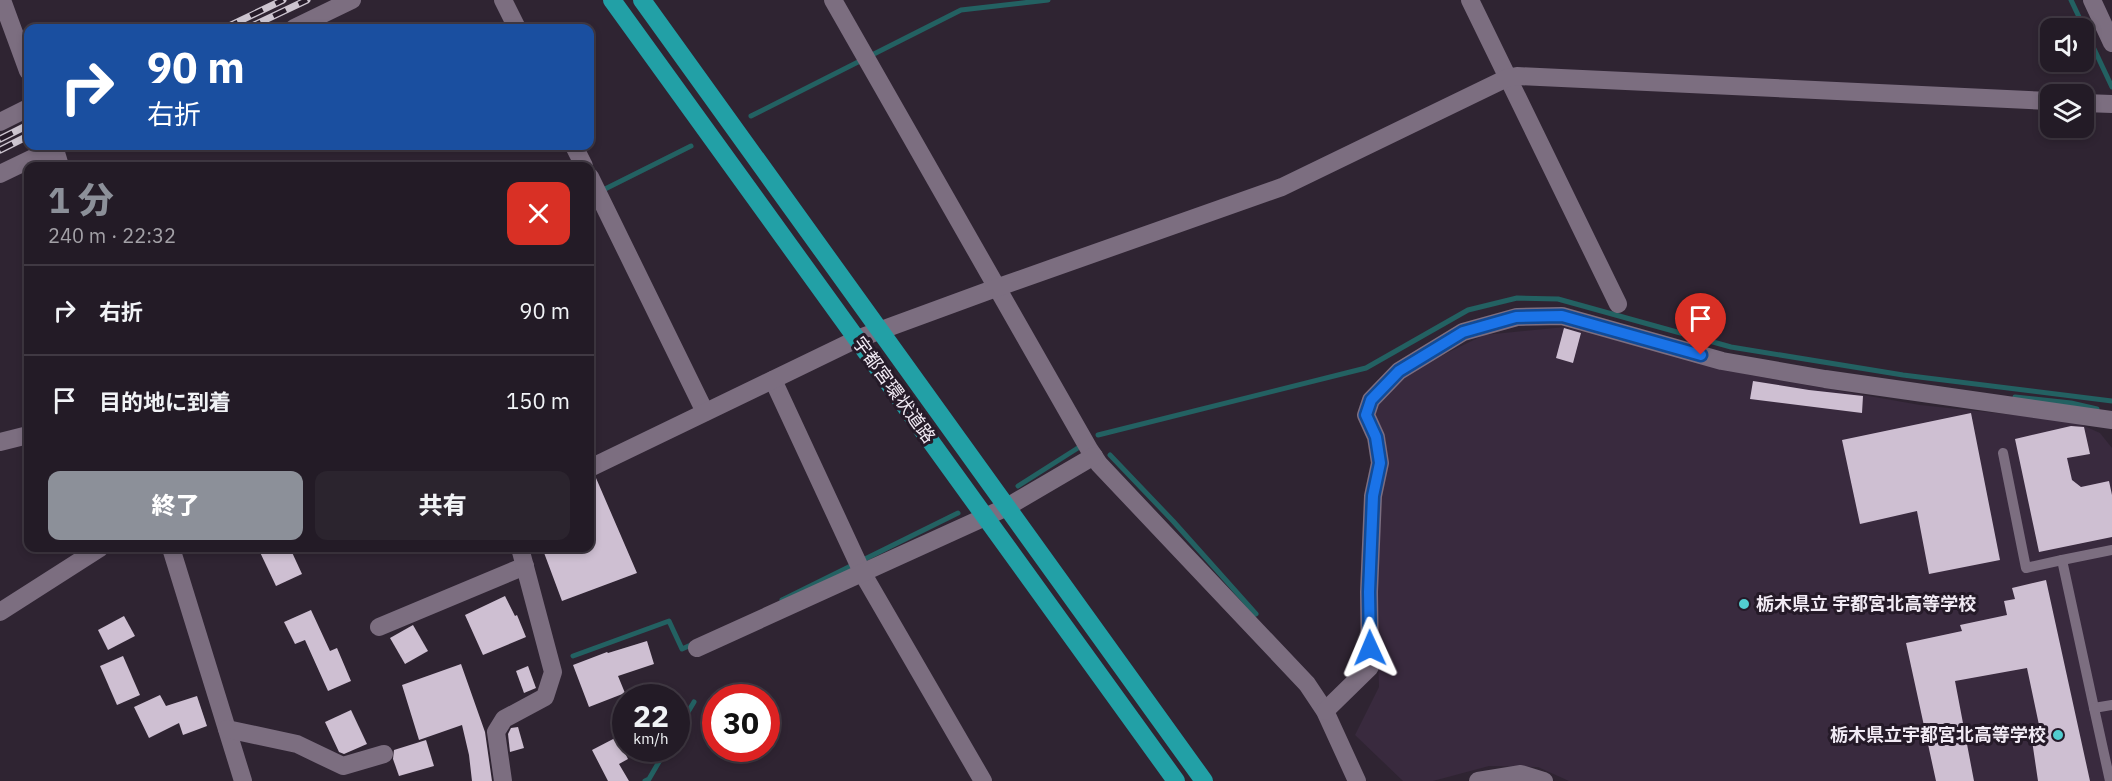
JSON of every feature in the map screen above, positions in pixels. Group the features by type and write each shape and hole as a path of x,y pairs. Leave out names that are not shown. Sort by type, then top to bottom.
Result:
{"highway":[{"name":"宇都宮環状道路","path":"612,0 1176,781"},
{"name":"宇都宮環状道路","path":"642,0 1204,781"}],"street":[{"path":"2,0 24,60"},
{"path":"302,24 352,0"},
{"path":"502,0 515,24"},
{"path":"833,0 996,288 1099,464 1307,684 1325,711 1357,781"},
{"path":"1470,0 1618,304"},
{"path":"2092,0 2112,44"},
{"path":"594,466 857,339 1282,187 1507,78 1529,77 2040,101"},
{"path":"2094,103 2112,104"},
{"path":"0,122 24,110"},
{"path":"0,174 47,150"},
{"path":"594,185 705,412"},
{"path":"1325,711 1370,667 1369,592 1373,496 1380,463 1376,437 1366,415 1371,400 1399,371 1463,332 1516,317 1562,316 1722,361 1824,379 2112,420"},
{"path":"773,380 863,574 983,781"},
{"path":"0,442 24,436"},
{"path":"697,648 1008,507 1094,456"},
{"path":"0,612 94,552"},
{"path":"172,552 243,781"},
{"path":"503,781 496,732 504,719 545,697 553,672 521,552"},
{"path":"379,627 525,566"},
{"path":"227,729 297,744 343,766 384,754"},
{"path":"1478,781 1521,774 1544,781"}],"lane":[{"path":"2003,453 2026,568 2112,550"},
{"path":"2062,560 2094,708 2107,743 2110,781"},
{"path":"2094,708 2112,705"}],"shaded area":[{"name":"栃木県立 宇都宮北高等学校","path":"1565,327 1750,375 1920,405 2073,421 2100,433 2112,448 2112,781 1569,781 1538,767 1489,766 1433,781 1403,781 1355,735 1379,687 1374,521 1383,477 1386,441 1373,408 1414,369 1484,335"}],"building":[{"path":"1564,328 1581,333 1573,363 1556,358"},
{"path":"1753,381 1863,396 1862,413 1750,399"},
{"path":"1971,413 2000,560 1929,574 1917,511 1860,524 1842,440"},
{"path":"2071,426 2084,427 2090,454 2067,458 2072,480 2081,487 2109,481 2112,495 2112,537 2039,552 2015,439"},
{"path":"594,478 596,478 637,573 562,601 544,552 594,552"},
{"path":"260,552 292,552 302,574 276,586"},
{"path":"2046,580 2090,781 2038,781 2030,727 2039,725 2027,668 1955,681 1974,781 1936,781 1906,643 1962,631 1960,625 2007,615 2004,601 2015,599 2012,588"},
{"path":"505,596 515,616 517,615 526,637 483,655 465,615"},
{"path":"311,610 330,651 337,648 351,681 328,691 305,640 295,644 284,622"},
{"path":"124,616 135,636 108,650 98,630"},
{"path":"413,625 428,651 405,664 390,638"},
{"path":"647,641 654,664 618,676 621,684 612,684 612,698 589,707 573,665"},
{"path":"123,656 140,695 117,705 100,666"},
{"path":"461,664 485,732 492,781 472,781 462,725 419,740 402,685"},
{"path":"528,666 536,688 524,693 516,671"},
{"path":"160,695 166,706 197,696 207,726 183,735 179,723 149,738 134,707"},
{"path":"351,710 367,744 344,754 339,752 325,722"},
{"path":"518,727 524,748 510,752 508,734 511,728"},
{"path":"426,740 434,766 399,776 393,759 394,750"},
{"path":"612,740 612,762 623,762 619,764 629,781 608,781 592,750"}],"waterway":[{"path":"751,116 961,10 1048,0"},
{"path":"2071,0 2112,87"},
{"path":"601,191 691,146"},
{"path":"1098,435 1366,368 1468,310 1517,298 1558,299 1731,347 1903,375 2112,401"},
{"path":"2015,397 2071,403 2097,409"},
{"path":"1018,486 1081,446"},
{"path":"1110,455 1256,614"},
{"path":"782,600 958,513"},
{"path":"573,656 669,621 682,649 693,644"},
{"path":"690,709 694,702"},
{"path":"645,781 649,779 659,762"}],"railway":[{"path":"233,24 283,0"},
{"path":"256,24 307,0"},
{"path":"0,139 24,127"},
{"path":"0,150 24,138"}],"place":[{"name":"栃木県立 宇都宮北高等学校","path":"1744,604"},
{"name":"栃木県立宇都宮北高等学校","path":"2058,735"}],"route":[{"path":"1370,648 1369,592 1373,496 1380,463 1376,437 1366,415 1371,400 1399,371 1463,332 1516,317 1562,316 1701,355"}]}
